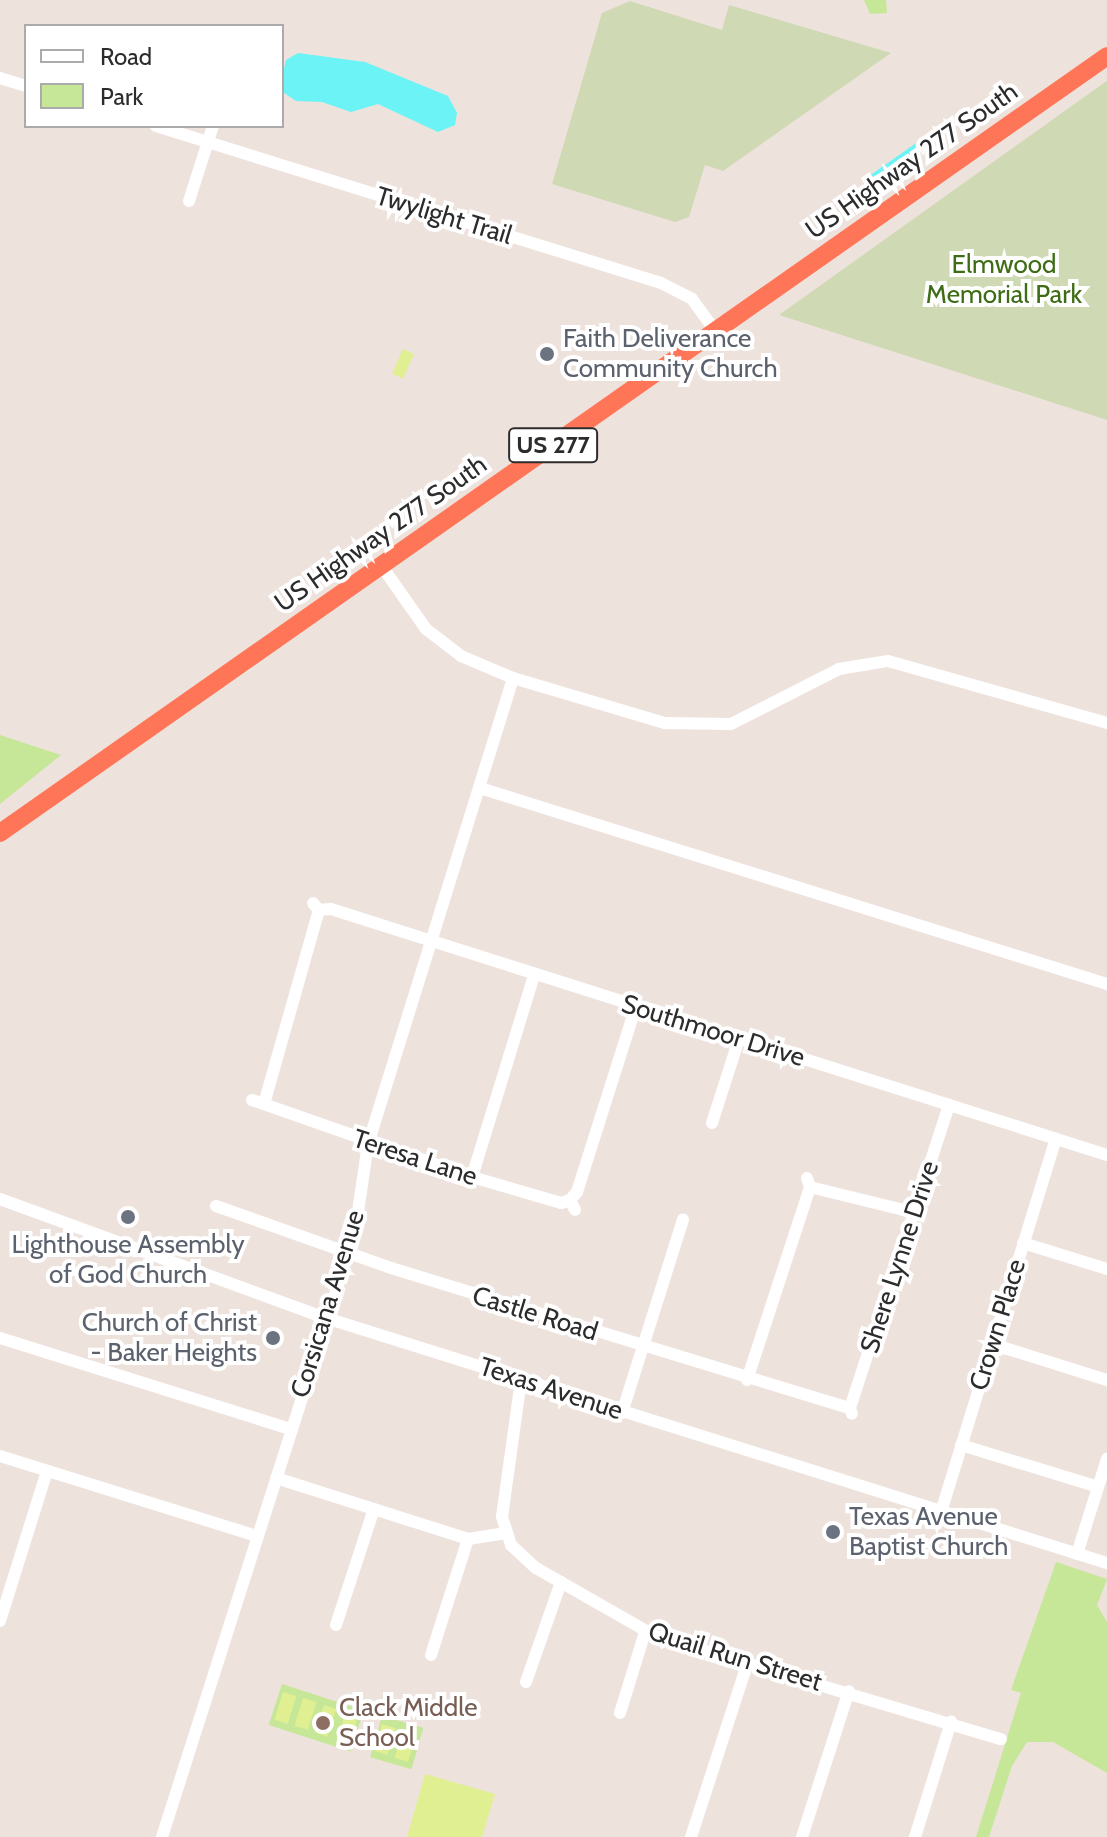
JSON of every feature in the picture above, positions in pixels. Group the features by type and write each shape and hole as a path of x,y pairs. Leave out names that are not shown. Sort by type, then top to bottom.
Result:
{"highway":[{"name":"US Highway 277 South","path":"0,833 1107,56"}],"street":[{"path":"0,78 24,85"},
{"name":"Twylight Trail","path":"162,128 661,283 692,299 715,331"},
{"path":"189,201 212,128"},
{"path":"381,565 442,643 513,678 636,716 707,728 753,716 839,669 888,661 1107,723"},
{"name":"Corsicana Avenue","path":"162,1837 349,1254 368,1144 513,678"},
{"path":"480,788 1107,984"},
{"name":"Southmoor Drive","path":"258,1102 316,906 1107,1155"},
{"path":"472,1177 534,976"},
{"name":"Teresa Lane","path":"258,1102 368,1144 572,1205 636,1006"},
{"path":"712,1123 739,1039"},
{"name":"Shere Lynne Drive","path":"851,1411 912,1212 949,1105"},
{"name":"Crown Place","path":"941,1512 1056,1139"},
{"path":"747,1380 808,1182 912,1212"},
{"name":"Texas Avenue","path":"0,1199 326,1318 1107,1563"},
{"name":"Castle Road","path":"216,1206 349,1254 851,1411"},
{"path":"622,1413 683,1219"},
{"path":"1023,1243 1107,1269"},
{"path":"0,1338 291,1429"},
{"path":"992,1344 1107,1380"},
{"path":"276,1478 468,1539 505,1533 503,1506 521,1380"},
{"path":"961,1445 1098,1487"},
{"path":"0,1456 257,1536"},
{"path":"1077,1554 1107,1459"},
{"path":"0,1621 47,1471"},
{"path":"336,1625 374,1509"},
{"name":"Quail Run Street","path":"505,1533 521,1556 645,1632 1001,1739"},
{"path":"431,1655 468,1539"},
{"path":"0,1571 15,1576"},
{"path":"526,1682 561,1582"},
{"path":"620,1713 645,1632"},
{"path":"691,1837 748,1662"},
{"path":"802,1837 849,1691"},
{"path":"915,1837 951,1722"}],"green space":[{"path":"864,0 886,0 887,13 870,14"},
{"path":"630,1 722,30 729,5 891,53 723,171 705,165 689,217 675,222 552,184 602,13"},
{"name":"Elmwood Memorial Park","path":"1107,81 1107,420 779,315 1101,85"},
{"path":"403,349 414,354 403,379 392,374"},
{"path":"0,735 61,755 0,804"},
{"path":"1056,1562 1107,1579 1097,1605 1107,1622 1107,1773 1053,1742 1027,1742 1012,1766 989,1837 976,1837 1021,1693 1011,1690"},
{"path":"282,1684 364,1711 351,1751 269,1725"},
{"path":"283,1692 296,1696 288,1724 275,1720"},
{"path":"303,1698 316,1702 308,1730 295,1726"},
{"path":"324,1705 336,1709 327,1737 315,1733"},
{"path":"345,1712 358,1715 351,1742 339,1739"},
{"path":"382,1716 423,1728 411,1769 370,1757"},
{"path":"382,1724 395,1728 387,1755 374,1751"},
{"path":"403,1730 416,1734 408,1762 395,1758"},
{"path":"425,1774 495,1794 482,1837 407,1837"}],"water":[{"path":"298,53 365,62 448,96 457,113 455,125 438,132 378,104 351,112 322,102 296,101 284,93 286,60"},
{"path":"919,141 921,144 898,166 862,181"}],"place":[{"name":"Faith Deliverance Community Church","path":"547,354"},
{"name":"Lighthouse Assembly of God Church","path":"128,1217"},
{"name":"Church of Christ - Baker Heights","path":"273,1338"},
{"name":"Texas Avenue Baptist Church","path":"833,1532"},
{"name":"Clack Middle School","path":"323,1723"}]}
